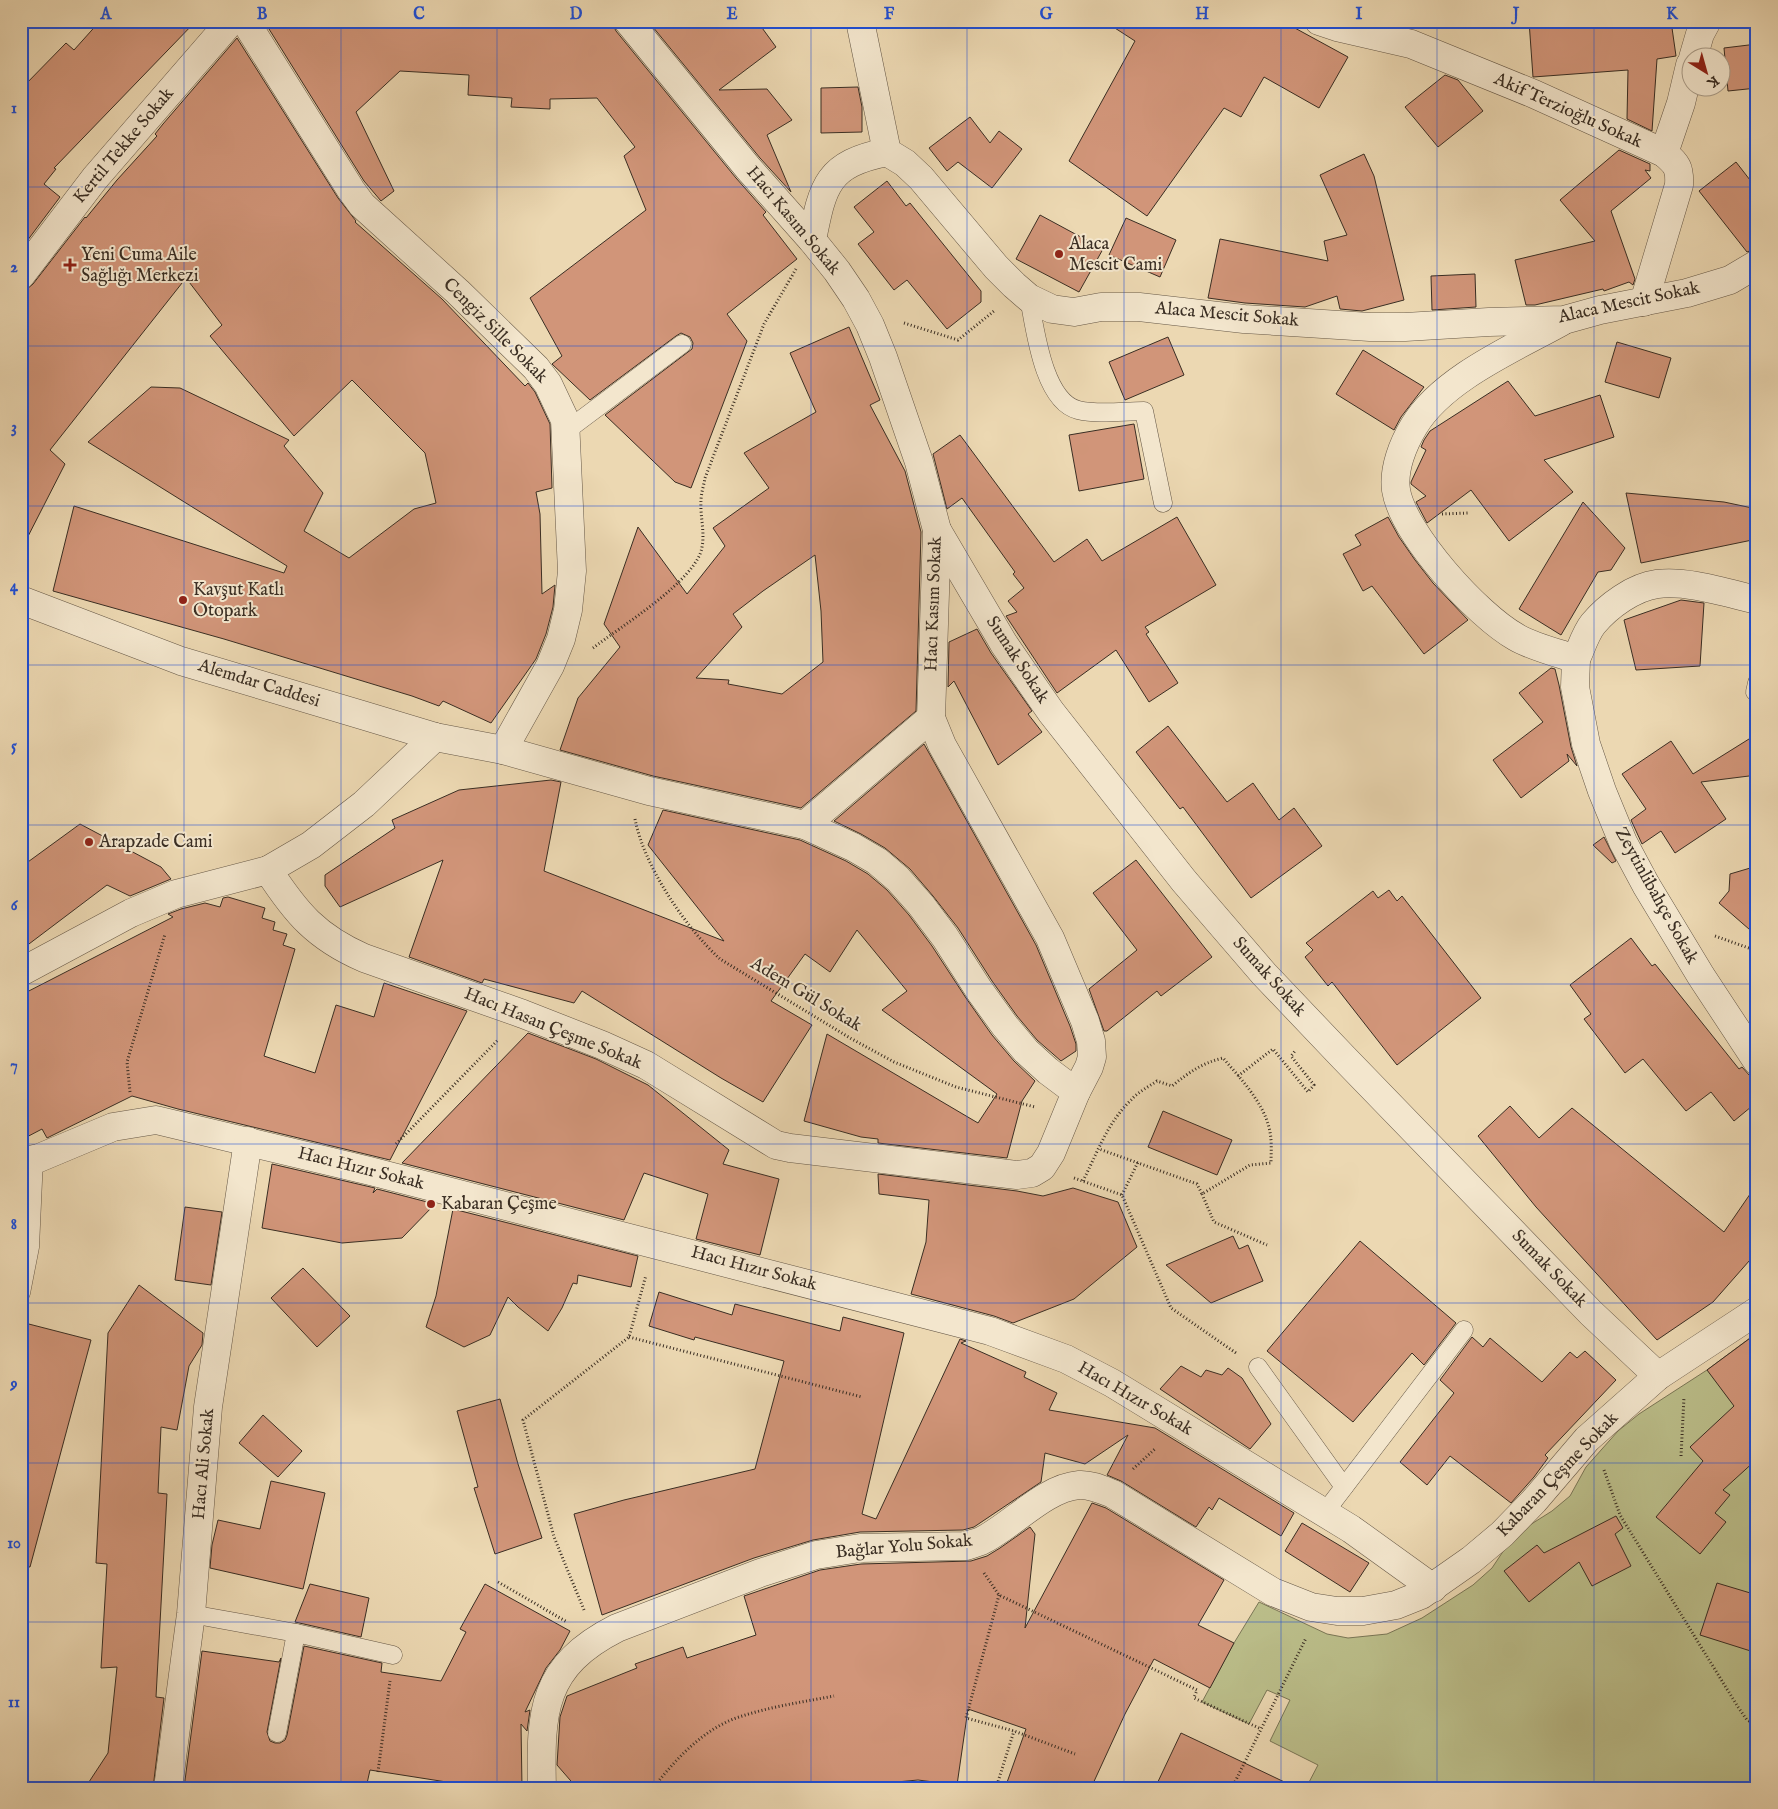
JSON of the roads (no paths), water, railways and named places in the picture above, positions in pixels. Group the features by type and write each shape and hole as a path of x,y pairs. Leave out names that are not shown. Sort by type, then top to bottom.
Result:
{"street":[{"name":"Kertil Tekke Sokak","path":"21,275 95,178 231,21"},
{"name":"Cengiz Sille Sokak","path":"245,21 350,190 362,205 458,292 536,368 548,384 565,420 572,571 568,610 561,639 550,666 503,750"},
{"name":"Hacı Kasım Sokak","path":"628,21 748,168 837,271 870,325 919,462 937,530 931,718 942,745 1050,938 1085,1021 1091,1041 1092,1057 1072,1103"},
{"path":"812,240 824,192 832,178 846,165 865,156 887,152 860,21"},
{"name":"Akif Terzioğlu Sokak","path":"1319,21 1411,44 1534,94 1664,153 1674,161 1680,172 1679,185 1644,302"},
{"path":"1696,48 1700,34 1707,21"},
{"path":"1664,153 1682,98"},
{"name":"Alaca Mescit Sokak","path":"887,152 905,163 921,178 996,267 1025,294 1052,309 1074,312 1101,307 1139,307 1244,319 1370,327 1564,320 1600,310 1687,293 1730,280 1757,264"},
{"path":"1564,320 1457,381 1432,403 1414,425 1401,453 1396,474 1396,490 1406,516 1429,552 1480,610 1501,627 1518,638 1576,660 1592,625 1610,608 1630,593 1657,584 1686,585 1757,600"},
{"name":"Sumak Sokak","path":"937,530 1004,644 1051,712 1184,881 1264,974 1337,1051 1591,1313 1658,1376"},
{"name":"Alemdar Caddesi","path":"21,600 181,661 435,737 503,750 633,786 805,825 853,847 877,861 898,879 921,904 1005,1026 1026,1052 1048,1071 1072,1103"},
{"name":"Zeytinlibahçe Sokak","path":"1576,660 1575,688 1586,744 1602,791 1623,842 1646,885 1701,976 1757,1061"},
{"path":"805,825 931,718"},
{"path":"21,972 131,913 176,894 268,870 311,845 339,825 435,737"},
{"name":"Hacı Hasan Çeşme Sokak","path":"268,870 287,901 313,928 340,947 364,958 523,1014 602,1045 646,1065 776,1145 800,1150 1017,1175 1032,1173 1042,1167 1051,1153 1072,1103"},
{"name":"Hacı Hızır Sokak","path":"28,1160 113,1127 133,1122 156,1120 370,1171 990,1331 1066,1359 1112,1382 1351,1529 1433,1588"},
{"name":"Hacı Ali Sokak","path":"168,1788 191,1614 208,1407 248,1141"},
{"name":"Kabaran Çeşme Sokak","path":"1433,1588 1502,1534 1534,1501 1561,1467 1594,1433 1658,1376 1757,1311"},
{"name":"Bağlar Yolu Sokak","path":"542,1788 542,1727 552,1690 563,1669 579,1651 596,1638 617,1628 760,1574 816,1555 860,1548 966,1546 981,1540 1064,1488 1080,1485 1089,1486 1113,1494 1273,1592 1311,1607 1363,1611 1396,1604 1421,1595 1433,1588"}],"lane":[{"path":"1025,294 1050,384 1062,400 1076,410 1095,412 1144,411 1163,503"},
{"path":"566,431 682,344"},
{"path":"1757,683 1755,692 1757,692"},
{"path":"21,1293 30,1247 28,1160"},
{"path":"1324,1512 1464,1330"},
{"path":"1258,1367 1344,1487"},
{"path":"191,1614 296,1632 393,1655"},
{"path":"277,1733 296,1632"}],"place":[{"name":"Alaca Mescit Cami","path":"1059,254"},
{"name":"Yeni Cuma Aile Sağlığı Merkezi","path":"70,265"},
{"name":"Kavşut Katlı Otopark","path":"183,600"},
{"name":"Arapzade Cami","path":"89,842"},
{"name":"Kabaran Çeşme","path":"431,1204"}]}
